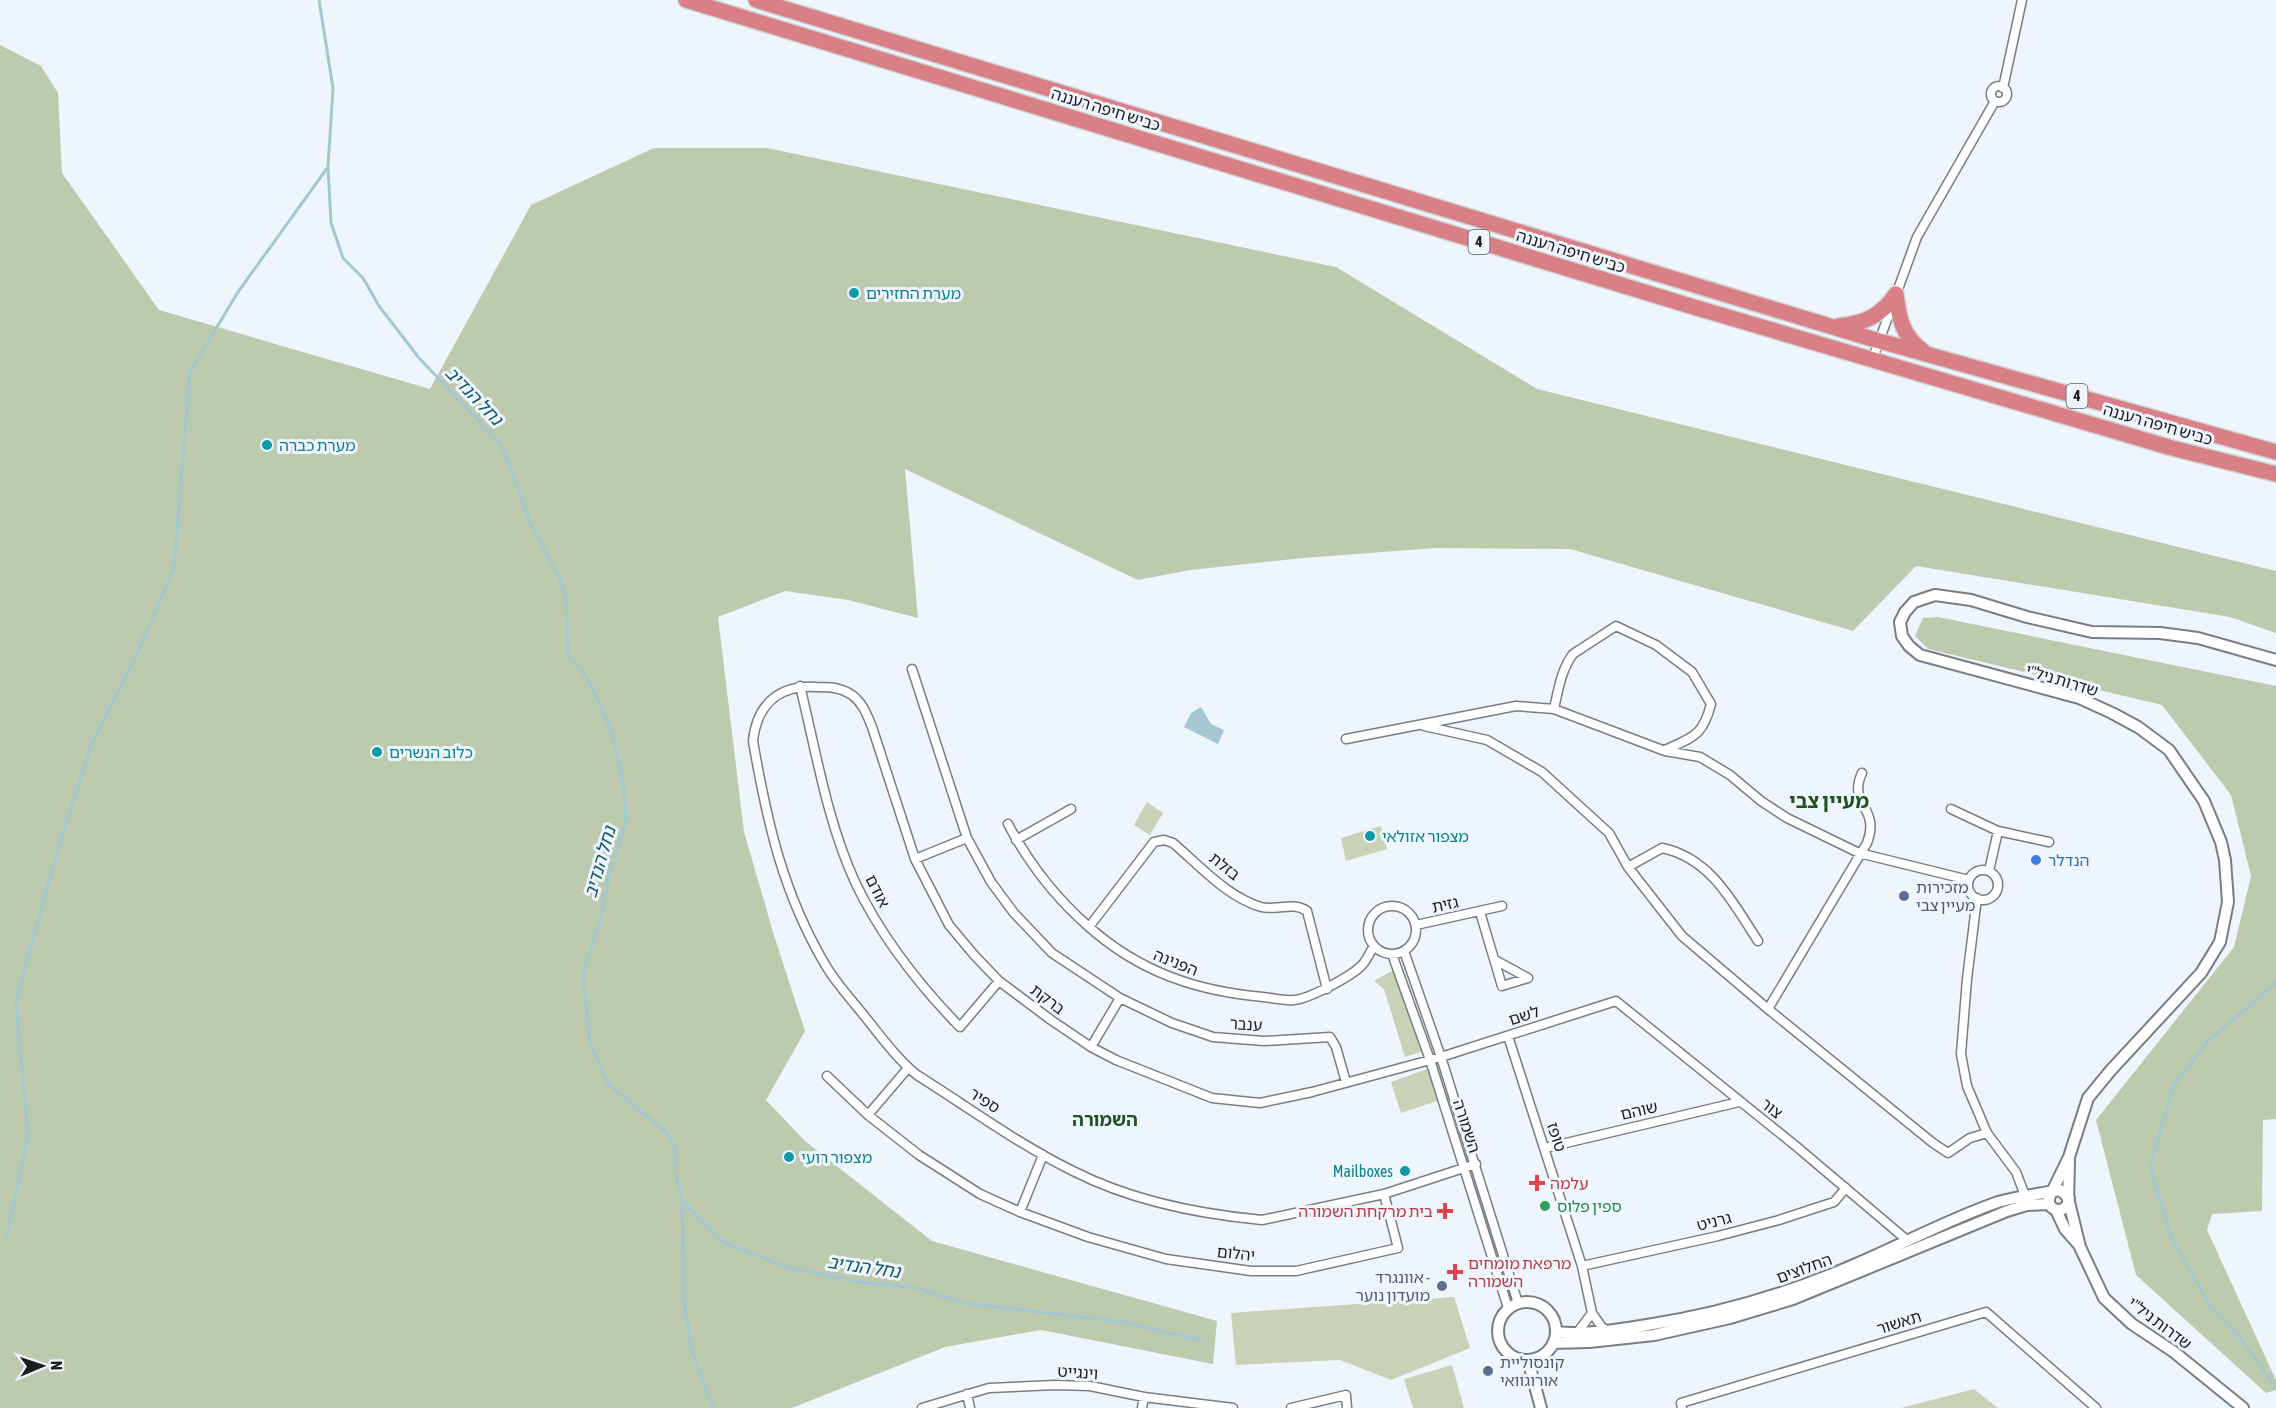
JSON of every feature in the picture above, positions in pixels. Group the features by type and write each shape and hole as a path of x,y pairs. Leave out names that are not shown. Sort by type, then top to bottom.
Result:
{"highway":[{"name":"כביש חיפה רעננה","path":"686,0 1355,205 2172,447 2276,474"},
{"name":"כביש חיפה רעננה","path":"756,0 1834,327 2276,452"},
{"path":"1834,327 1868,321 1887,308 1896,294"},
{"path":"1896,294 1898,313 1904,330 1910,340 1925,352"}],"street":[{"path":"1872,358 1917,237 1995,101 2000,102 2006,99 2007,94 2003,88 2022,0"},
{"name":"שדרות ניל\"י","path":"2080,1247 2065,1229 2052,1202 2088,1098 2201,973 2220,942 2228,902 2225,860 2221,842 2204,801 2169,750 2138,727 2112,712 2079,698 1920,655 1902,636 1900,622 1914,602 1935,596 1951,597 1971,600 2059,626 2092,632 2160,633 2198,638 2276,660"},
{"path":"1554,709 1569,659 1616,626 1656,645 1692,672 1711,704 1701,731 1665,751"},
{"name":"שדרות ניל\"י","path":"2262,657 2276,667"},
{"name":"ענבר","path":"912,669 967,838 991,882 1014,913 1052,953 1120,998 1172,1023 1214,1037 1264,1041 1330,1037 1336,1047 1346,1082"},
{"name":"ברקת","path":"800,686 837,688 853,696 865,709 915,859 949,925 999,981 1091,1047 1116,1060 1212,1098 1260,1103 1312,1092 1441,1056"},
{"name":"אודם","path":"800,686 836,828 856,883 886,938 927,993 960,1027 999,981"},
{"name":"ספיר","path":"800,686 775,695 755,724 754,749 775,850 797,910 827,968 908,1068 1043,1155 1075,1172 1141,1198 1243,1219 1262,1220 1384,1194 1476,1164"},
{"path":"1346,739 1516,706 1554,709 1665,751 1700,757 1730,775 1761,801 1787,818 1859,853 1969,880"},
{"path":"1421,725 1487,740 1542,772 1609,833 1628,867 1682,936 1768,1009 1948,1153 1970,1138 1987,1133"},
{"path":"1768,1009 1867,843 1871,826 1870,819 1857,795 1858,781 1862,773"},
{"path":"1016,840 1071,809"},
{"path":"1950,809 1998,831 2049,842"},
{"name":"הפנינה","path":"1008,824 1016,840 1050,887 1089,927 1144,966 1197,987 1236,995 1295,1000 1327,989 1362,966 1374,946"},
{"path":"1989,871 1998,831"},
{"path":"915,859 967,838"},
{"name":"בזלת","path":"1089,927 1154,842 1164,840 1173,843 1246,901 1264,908 1300,906 1307,911 1327,989"},
{"path":"1628,867 1662,848 1677,851 1700,865 1719,883 1758,941"},
{"path":"1977,898 1990,897 1997,891 1998,882 1989,871 1975,872 1969,880 1969,889 1977,898 1966,979 1961,1054 1967,1086 1987,1133 2016,1172 2027,1200"},
{"path":"1391,906 1401,908 1410,915 1416,925 1415,938 1404,951 1392,954 1381,952 1370,939 1368,925 1371,918 1382,909 1391,906"},
{"name":"גזית","path":"1416,925 1502,906"},
{"name":"גזית","path":"1480,912 1495,960"},
{"name":"השמורה","path":"1404,951 1476,1164 1513,1305"},
{"name":"השמורה","path":"1392,954 1513,1305"},
{"path":"1091,1047 1120,998"},
{"name":"לשם","path":"1441,1056 1511,1037 1616,1001"},
{"name":"צור","path":"1616,1001 1908,1241"},
{"name":"טופז","path":"1511,1037 1582,1266 1592,1313 1607,1331"},
{"path":"868,1115 908,1068"},
{"name":"יהלום","path":"827,1076 868,1115 919,1155 980,1194 1020,1212 1088,1237 1166,1259 1251,1271 1296,1271 1398,1248 1384,1194"},
{"name":"שוהם","path":"1545,1148 1739,1102"},
{"path":"1020,1212 1043,1155"},
{"name":"שדרות ניל\"י","path":"2069,1157 2069,1200 2080,1247 2104,1298 2132,1324 2174,1352 2243,1408"},
{"name":"גרניט","path":"1582,1266 1779,1220 1834,1202 1846,1188"},
{"path":"2060,1190 2066,1192 2069,1200 2064,1209 2052,1202 2060,1190"},
{"name":"החלוצים","path":"1555,1338 1589,1342 1654,1335 1730,1318 1793,1299 2027,1200"},
{"name":"החלוצים","path":"1555,1338 1577,1333 1665,1323 1756,1300 1854,1265 1969,1214 2027,1200 2052,1202"},
{"path":"1531,1302 1545,1308 1554,1319 1555,1338 1542,1356 1528,1360 1512,1356 1501,1344 1498,1336 1498,1323 1513,1305 1531,1302"},
{"name":"תאשור","path":"1681,1406 1986,1312 2096,1408"},
{"path":"1577,1333 1592,1313"},
{"path":"1528,1360 1541,1408"},
{"name":"וינגייט","path":"922,1408 989,1388 1056,1385 1090,1386 1144,1397 1233,1408"},
{"path":"967,1394 970,1408"},
{"path":"1291,1408 1346,1395 1347,1408"},
{"path":"1142,1408 1144,1397"}],"green space":[{"path":"0,45 41,66 58,93 62,173 159,310 430,389 531,205 654,148 767,148 1336,267 1537,389 2276,571 2276,633 2230,617 1916,566 1853,631 1570,549 1435,548 1303,558 1190,570 1138,580 905,469 918,618 848,600 785,591 718,617 744,832 805,1031 766,1100 805,1141 932,1241 1217,1321 1213,1364 1041,1330 945,1347 792,1408 0,1408"},
{"path":"1938,617 2276,686 2276,1119 2263,1120 2262,1211 2212,1214 2207,1230 2276,1380 2276,1390 2266,1393 2136,1275 2096,1120 2234,947 2251,876 2231,795 2162,705 1928,649 1915,636 1923,618"},
{"path":"1147,802 1163,813 1150,835 1134,825"},
{"path":"1381,826 1387,849 1346,861 1341,838"},
{"path":"1397,968 1423,1051 1405,1057 1384,989 1374,981"},
{"path":"1430,1068 1440,1100 1401,1113 1391,1082"},
{"path":"1454,1297 1470,1348 1391,1380 1340,1360 1236,1365 1231,1313"},
{"path":"1452,1365 1464,1408 1413,1408 1404,1379"},
{"path":"1974,1389 1998,1408 1901,1408"}],"water":[{"path":"1201,707 1211,724 1224,730 1218,744 1184,727 1191,713"}],"waterway":[{"name":"נחל הנדיב","path":"319,0 333,88 328,167 331,223 343,258 363,278 379,306 419,358 498,441 510,466 531,525 559,576 566,599 568,655 588,679 610,727 623,781 626,822 611,867 601,917 583,974 590,1042 608,1084 666,1132 675,1147 677,1181 682,1200 724,1243 787,1267 858,1282 912,1287 964,1303 1124,1322 1200,1340"},
{"path":"7,1236 28,1135 16,1002 58,849 92,743 133,663 174,568 190,372 238,292 328,167"},
{"path":"2276,983 2208,1041 2174,1085 2150,1166 2171,1237 2211,1307 2241,1339 2276,1388"},
{"path":"682,1201 684,1300 692,1351 713,1408"}],"place":[{"name":"מערת החזירים","path":"854,293"},
{"name":"מערת כברה","path":"267,445"},
{"name":"כלוב הנשרים","path":"377,752"},
{"name":"מצפור אזולאי","path":"1370,836"},
{"name":"הנדלר","path":"2036,860"},
{"name":"מזכירות מעיין צבי","path":"1904,896"},
{"name":"מצפור רועי","path":"789,1157"},
{"name":"Mailboxes","path":"1405,1171"},
{"name":"עלמה","path":"1537,1183"},
{"name":"ספין פלוס","path":"1545,1206"},
{"name":"בית מרקחת השמורה","path":"1445,1211"},
{"name":"מרפאת מומחים השמורה","path":"1455,1272"},
{"name":"אוונגרד - מועדון נוער","path":"1442,1286"},
{"name":"קונסוליית אורוגוואי","path":"1488,1371"}],"district":[{"name":"מעיין צבי","path":"1829,801"},
{"name":"השמורה","path":"1105,1120"}]}
